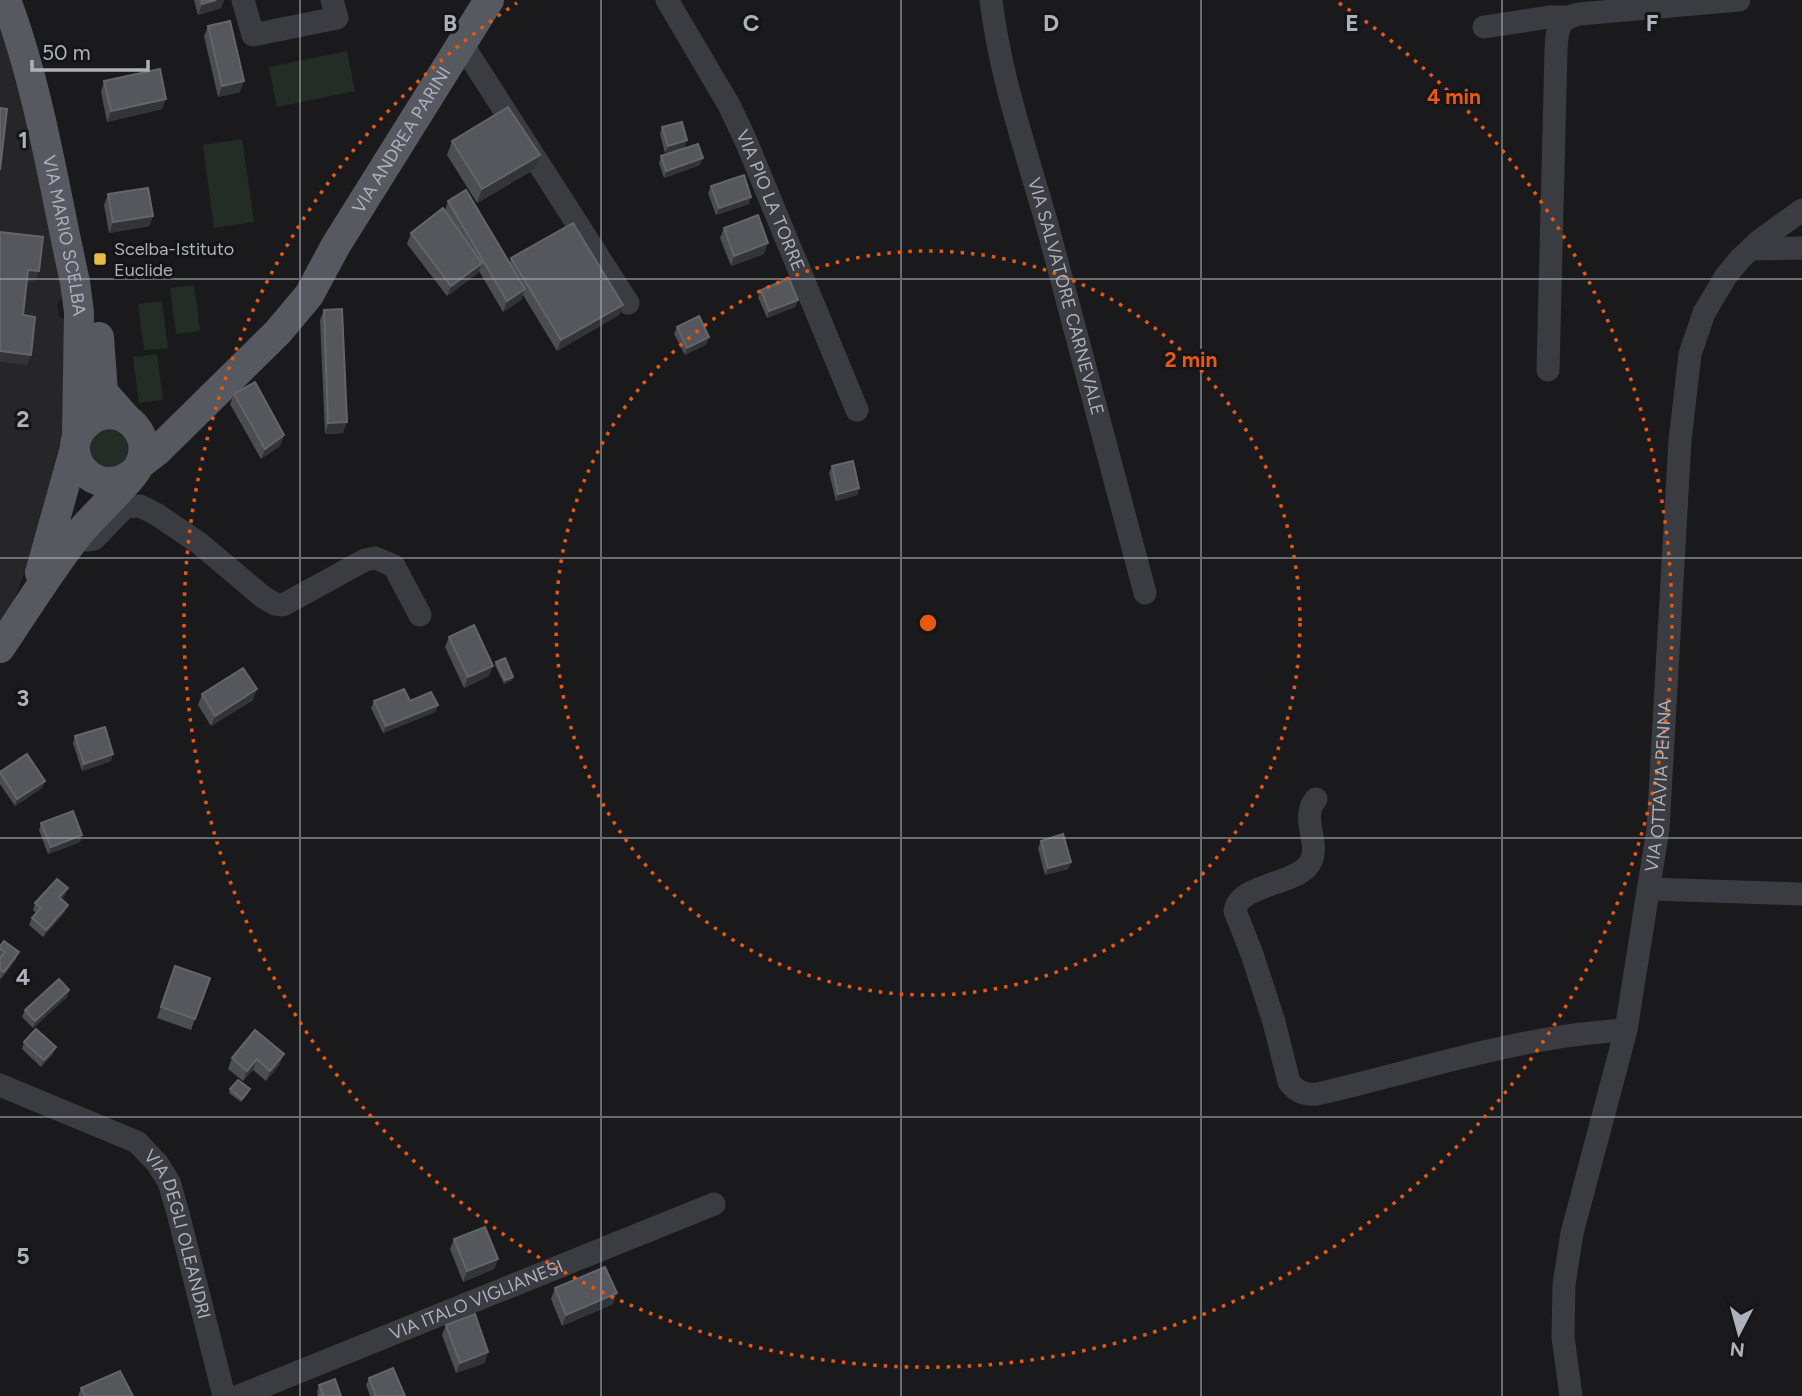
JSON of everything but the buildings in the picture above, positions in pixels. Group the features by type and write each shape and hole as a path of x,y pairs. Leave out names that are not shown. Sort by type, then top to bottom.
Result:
{"main road":[{"name":"VIA MARIO SCELBA","path":"6,0 19,34 30,77 75,282 79,312 76,442 43,566 28,606"},
{"name":"VIA MARIO SCELBA","path":"26,0 39,34 93,279 98,306 100,379 103,392 130,422"},
{"name":"VIA ANDREA PARINI","path":"336,244 489,0"},
{"path":"130,422 144,444 137,469 116,482 96,480 80,467 76,442 83,426 103,415 115,415 130,422 167,420 179,413 274,316 336,244"},
{"path":"0,648 76,536 137,469 278,332 309,295 336,244"}],"street":[{"path":"243,0 253,35 334,9"},
{"name":"VIA PIO LA TORRE","path":"667,0 729,105 746,141 857,410"},
{"name":"VIA SALVATORE CARNEVALE","path":"991,0 1010,92 1145,593"},
{"path":"1484,27 1549,17 1739,0"},
{"path":"1548,370 1556,50 1559,26 1566,17"},
{"path":"462,44 628,303"},
{"name":"VIA OTTAVIA PENNA","path":"1571,1396 1563,1337 1564,1284 1572,1233 1626,1030 1658,829 1680,440 1690,354 1696,332 1714,294 1740,259 1802,210"},
{"path":"1751,249 1802,248"},
{"path":"76,536 87,540 94,538 125,507 140,506 199,543 263,597 283,605 365,560 375,558 394,566 419,615"},
{"path":"1316,799 1310,808 1314,853 1309,865 1299,873 1245,896 1236,905 1235,911 1252,954 1289,1082 1293,1087 1307,1095 1317,1094 1498,1049 1589,1032 1626,1030"},
{"path":"1649,889 1802,894"},
{"name":"VIA DEGLI OLEANDRI","path":"0,1085 137,1142 157,1163 169,1182 178,1213 224,1396"},
{"name":"VIA ITALO VIGLIANESI","path":"239,1396 714,1204"}],"shaded area":[{"path":"0,20 20,95 64,294 57,305 59,316 69,323 68,407 56,488 8,617 0,628"},
{"path":"347,51 355,91 277,107 269,67"},
{"path":"242,139 254,222 214,228 203,145"},
{"path":"194,285 200,331 176,334 170,288"},
{"path":"162,301 168,348 144,350 138,304"},
{"path":"157,354 163,400 139,403 133,357"},
{"path":"101,424 132,435 128,467 97,471 85,442"}],"place":[{"name":"Scelba-Istituto Euclide","path":"100,259"}]}
